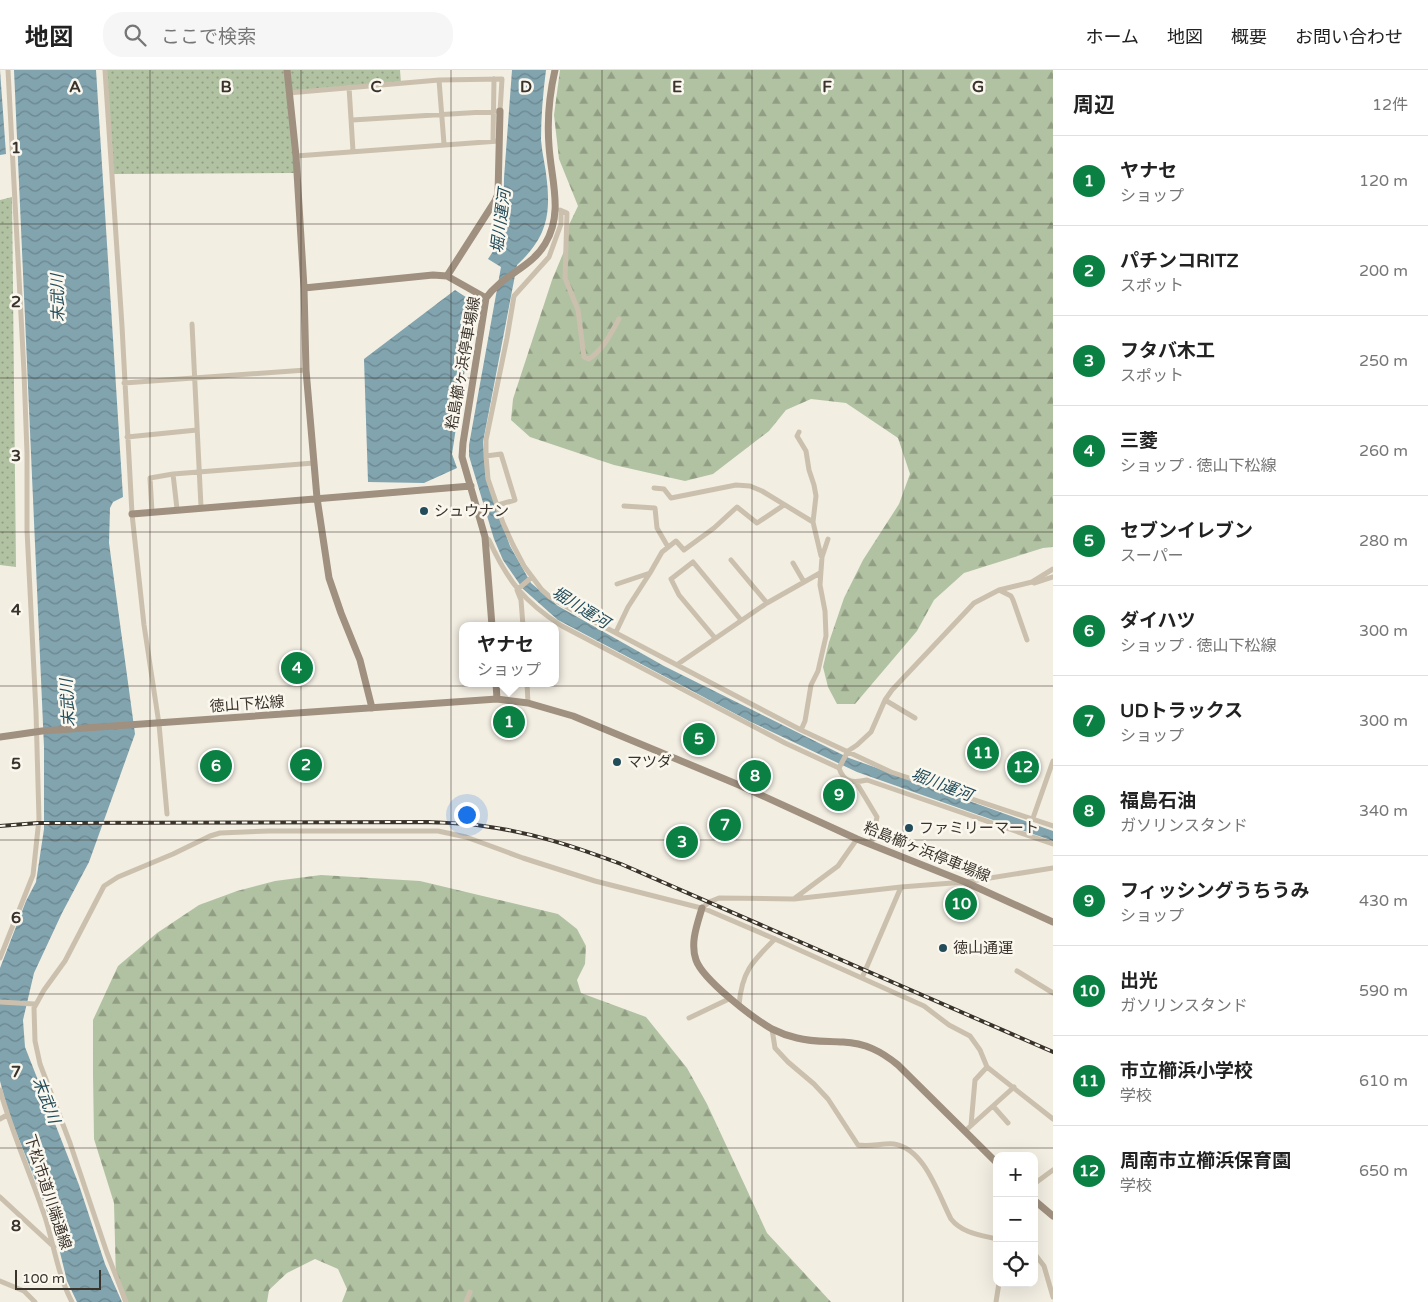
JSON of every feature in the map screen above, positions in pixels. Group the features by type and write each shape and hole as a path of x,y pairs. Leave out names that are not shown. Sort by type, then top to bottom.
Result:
{"street":[{"path":"0,958 32,875 39,820 39,731 27,530 24,372 8,70"},
{"path":"104,70 122,326 126,437 132,514 144,625 159,724 167,814"},
{"path":"287,70 296,156 304,288 306,370 317,498 329,578 360,660 372,708"},
{"name":"粭島櫛ヶ浜停車場線","path":"492,622 486,537 462,457 463,443 488,295 539,254 552,232 558,209 548,136 549,99 555,70"},
{"path":"494,79 497,111"},
{"path":"288,93 439,80 502,79 497,111 498,194 447,276"},
{"path":"439,80 444,144"},
{"path":"349,87 353,151"},
{"path":"352,120 497,111"},
{"path":"296,156 496,141"},
{"path":"558,209 568,213 565,278 578,310 584,358 589,359 599,351 619,319"},
{"path":"558,209 561,224 549,257 514,296 486,440 488,479 503,523 531,578 550,597 574,611 801,730 847,752 891,772 1053,826"},
{"path":"304,288 434,275 447,276 488,295"},
{"path":"192,324 201,507"},
{"path":"124,383 306,370"},
{"path":"126,437 197,430"},
{"path":"799,432 797,436 806,451 814,485 816,496 813,522 822,557"},
{"path":"486,456 501,454 515,500 498,505"},
{"path":"152,512 150,478 173,474 314,463"},
{"path":"173,474 177,509"},
{"path":"654,488 664,490 671,498 736,485 750,486 762,491 813,522"},
{"path":"132,514 471,486"},
{"path":"616,632 628,606 662,552 668,547 676,541 684,550 714,528 737,507 757,523 784,504"},
{"path":"624,506 656,508 657,528 668,547"},
{"path":"486,537 505,572 518,589 556,622"},
{"path":"801,730 805,721 811,685 818,671 826,636 825,611 820,591 820,573 822,557 828,539"},
{"path":"731,560 767,603"},
{"path":"715,638 679,595 671,579 693,562 741,620"},
{"path":"793,563 804,582"},
{"path":"1032,582 1053,569"},
{"path":"617,584 650,573"},
{"path":"678,664 767,603 820,573"},
{"path":"1053,577 1036,583 1032,582 999,590 974,603 892,690 885,700 871,732 847,752 840,767 843,777 847,781 867,780 1053,844"},
{"path":"518,589 531,578"},
{"path":"518,589 523,622"},
{"path":"999,590 1011,596 1027,640"},
{"path":"559,624 785,743 840,767"},
{"path":"496,687 497,700"},
{"path":"527,687 528,703"},
{"name":"徳山下松線","path":"0,737 39,731 497,700"},
{"name":"粭島櫛ヶ浜停車場線","path":"497,700 528,703 573,716 739,785 856,839 964,882 1053,922"},
{"path":"885,700 915,718"},
{"path":"1033,818 1053,761"},
{"path":"856,782 877,817 871,844"},
{"path":"126,1302 106,1253 70,1143 40,1064 35,1042 34,1008 64,961 104,886 118,877 220,833 269,831 438,831 466,837 523,858 596,881 702,908 775,938 924,1006 949,1025 970,1036 980,1050 987,1067 1014,1087 1031,1104 1053,1119"},
{"path":"794,899 838,866 856,839"},
{"path":"993,1158 968,1128 884,1054 874,1048 844,1042 798,1039 772,1029 739,1005 706,977 701,970 696,960 694,948 695,930 702,908 709,902 719,898 794,899 901,886 964,882 1053,868"},
{"path":"862,978 901,886"},
{"path":"739,1005 742,981 745,974 775,938"},
{"path":"1017,972 1053,993"},
{"path":"689,1018 731,998"},
{"path":"0,1002 35,1004"},
{"path":"772,1029 774,1048 828,1099 858,1145 892,1144 908,1149 923,1163 950,1219 956,1226 965,1231 993,1238"},
{"path":"968,1128 975,1080 987,1067"},
{"path":"968,1128 1014,1087"},
{"name":"下松市道川端通線","path":"0,1090 7,1115 54,1247 58,1266 72,1302"},
{"path":"993,1106 1008,1123"},
{"path":"0,1119 7,1115"},
{"path":"1038,1181 1053,1170"},
{"path":"0,1197 54,1247"},
{"path":"1038,1203 1053,1216"},
{"path":"1038,1258 1044,1266 1053,1297"},
{"path":"0,1281 24,1291 35,1302"},
{"path":"996,1302 998,1287"},
{"path":"466,1302 470,1292"}],"green space":[{"path":"105,70 400,70 401,83 288,93 298,173 111,174"},
{"path":"560,70 1053,70 1053,547 1043,548 964,573 934,600 917,631 855,704 837,704 828,687 823,667 829,642 844,598 863,560 899,504 910,474 898,438 846,403 811,399 786,410 769,431 713,474 685,481 614,465 530,437 511,420 513,399 552,280 567,244 568,227 578,206 559,159 554,115"},
{"path":"12,197 16,567 0,565 0,200"},
{"path":"321,875 420,881 558,914 577,929 586,946 585,964 577,980 581,993 646,1017 687,1068 707,1104 767,1233 831,1302 342,1302 347,1289 338,1269 315,1259 287,1273 269,1290 267,1302 123,1302 116,1281 114,1203 94,1139 93,1074 93,1020 118,966 157,933 199,905 237,891 275,881"}],"water":[{"path":"0,70 6,154 0,155"},
{"name":"末武川","path":"14,70 96,70 123,497 113,502 110,508 109,543 135,734 89,862 62,913 34,973 23,1020 25,1047 79,1185 105,1264 122,1302 77,1302 67,1281 57,1240 42,1197 8,1112 0,1081 0,968 26,901 36,882 44,829 44,747"},
{"path":"512,70 546,70 541,140 548,207 544,228 539,238 534,247 517,265 483,442 486,478 510,546 531,583 558,606 664,666 849,758 1053,831 1053,841 857,772 749,721 558,620 523,589 503,560 494,539 469,456 469,445 501,267 488,259 503,236 504,178"},
{"path":"455,290 475,303 452,454 457,468 424,483 368,482 364,359"}],"railway":[{"path":"0,826 38,823 429,822 476,825 518,832 570,846 621,864 1053,1052"}],"place":[{"name":"シュウナン","path":"424,511"},
{"name":"三菱","path":"297,668"},
{"name":"ヤナセ","path":"509,722"},
{"name":"セブンイレブン","path":"699,739"},
{"name":"市立櫛浜小学校","path":"983,753"},
{"name":"マツダ","path":"617,762"},
{"name":"パチンコRITZ","path":"306,765"},
{"name":"ダイハツ","path":"216,766"},
{"name":"周南市立櫛浜保育園","path":"1023,767"},
{"name":"福島石油","path":"755,776"},
{"name":"フィッシングうちうみ","path":"839,795"},
{"name":"UDトラックス","path":"725,825"},
{"name":"ファミリーマート","path":"909,828"},
{"name":"フタバ木工","path":"682,842"},
{"name":"出光","path":"961,904"},
{"name":"徳山通運","path":"943,948"}],"water label":[{"name":"堀川運河","path":"500,221"},
{"name":"堀川運河","path":"581,607"},
{"name":"堀川運河","path":"942,784"}]}
